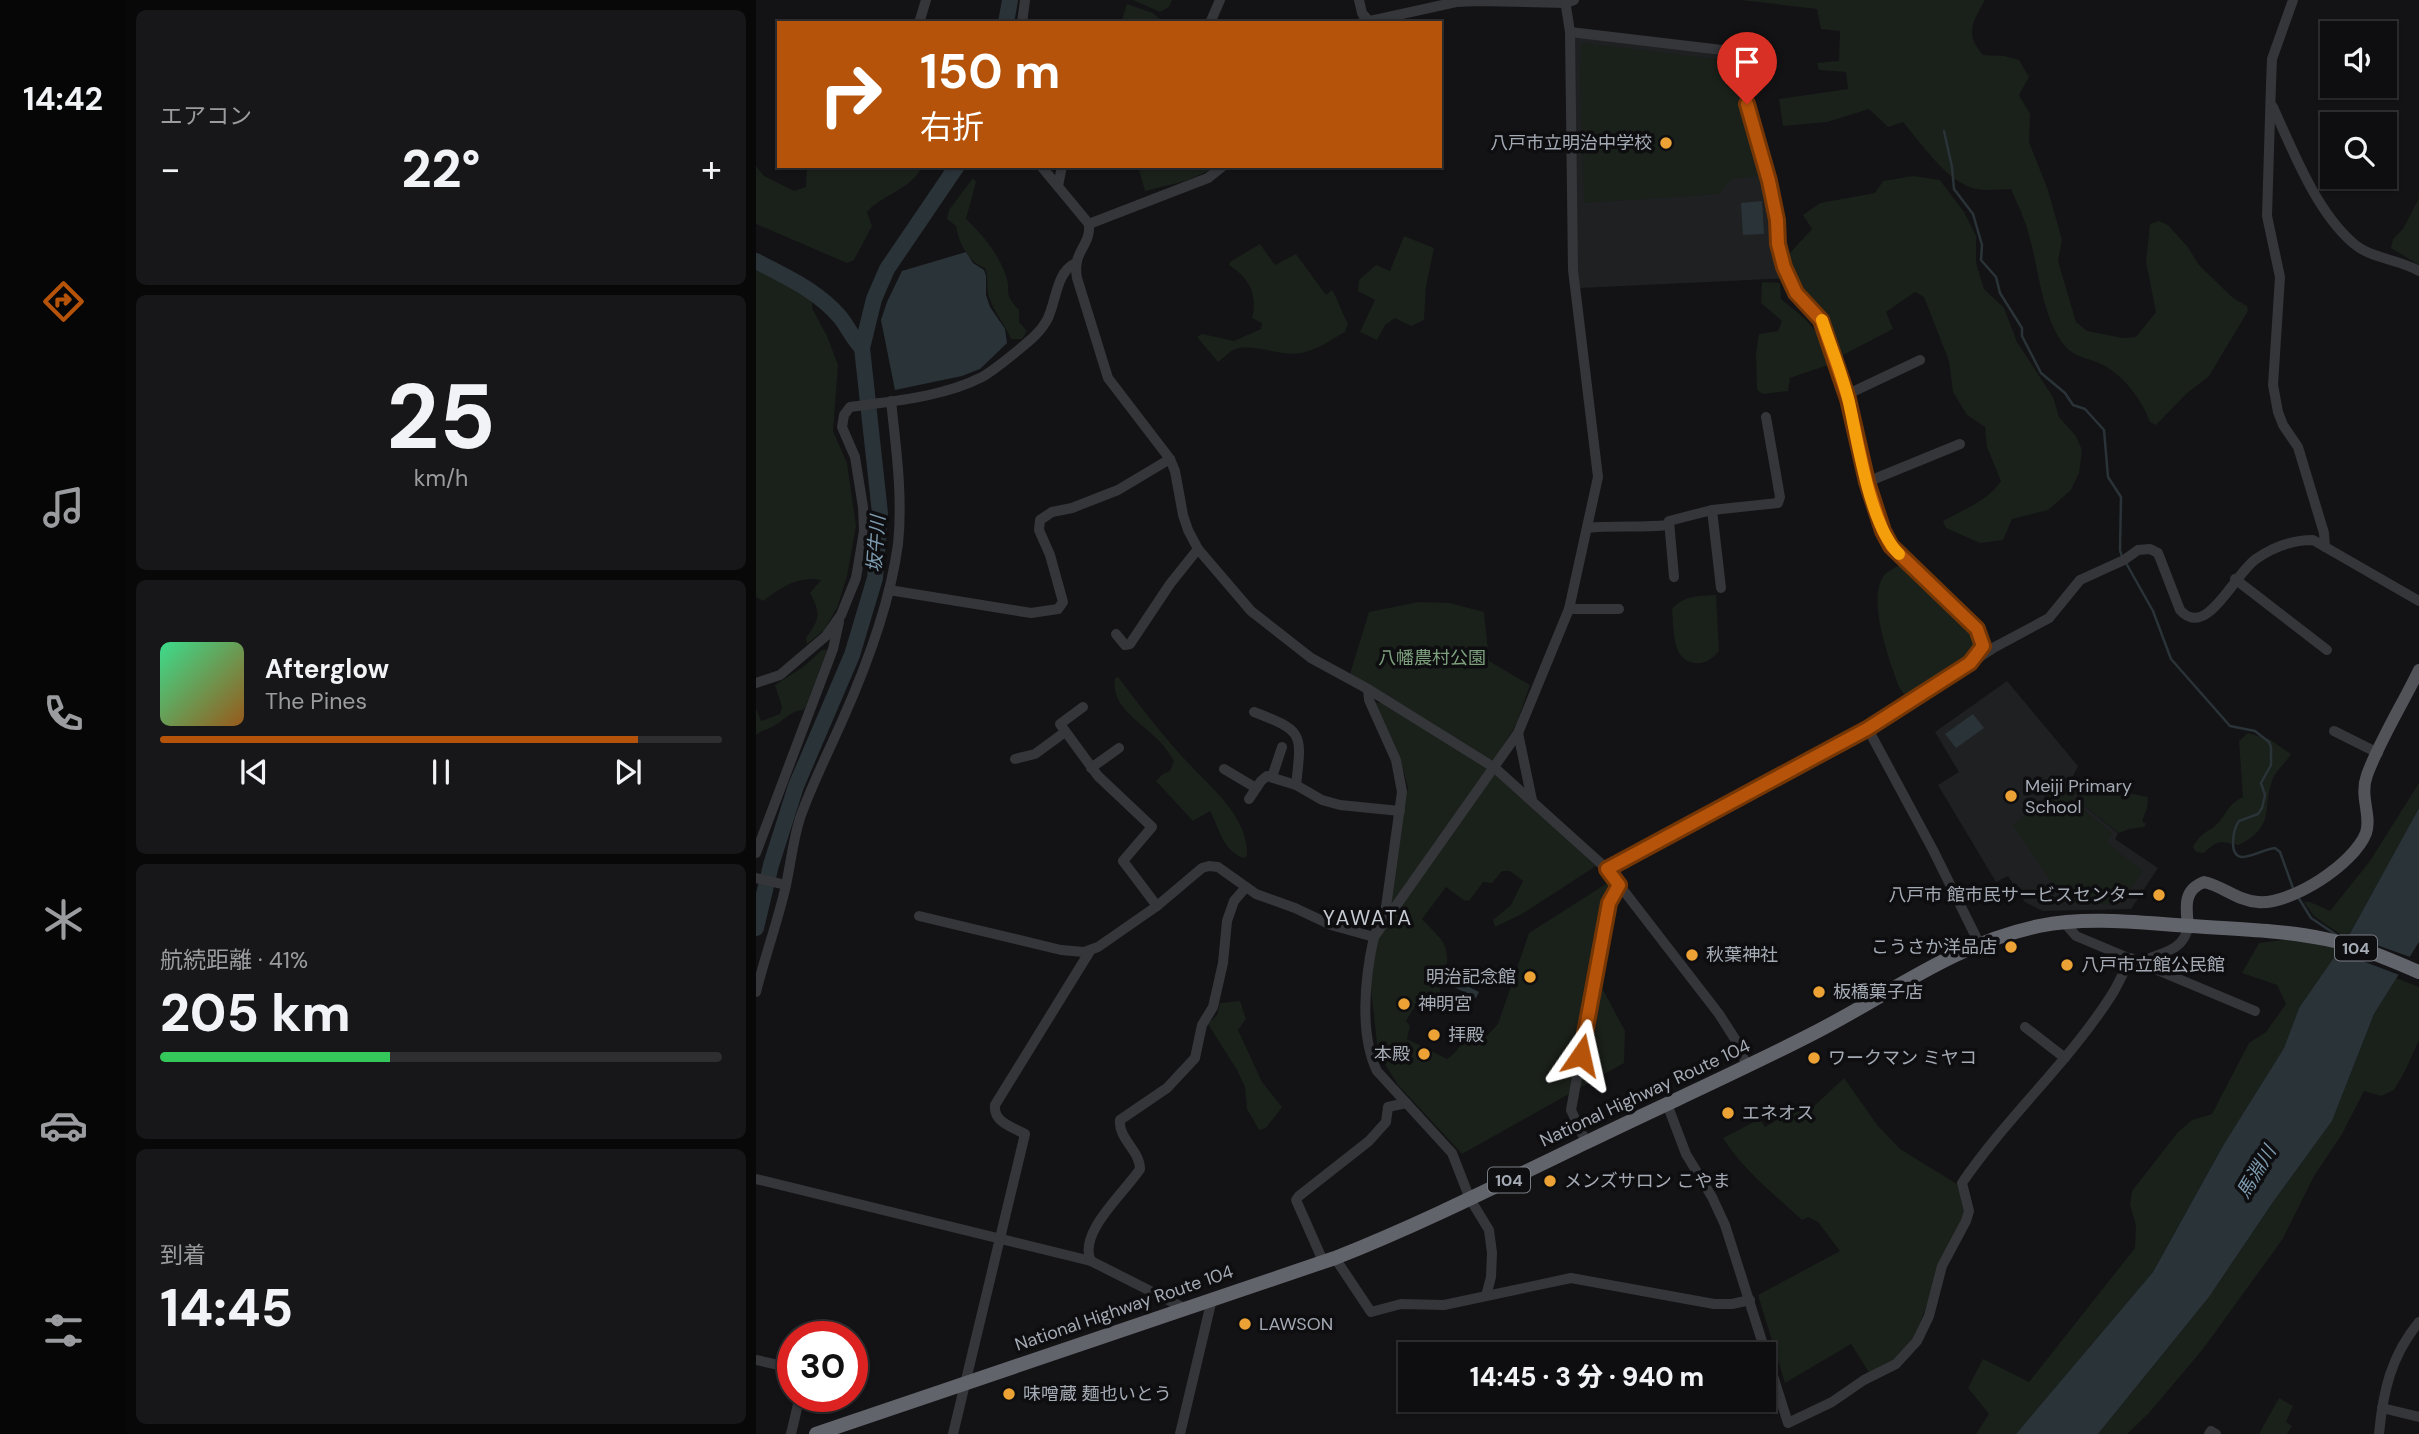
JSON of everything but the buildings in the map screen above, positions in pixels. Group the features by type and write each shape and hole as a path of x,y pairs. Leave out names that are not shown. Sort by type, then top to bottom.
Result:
{"highway":[{"name":"National Highway Route 104","path":"816,1434 1329,1259 1437,1215 1824,1028 1937,963 1979,943 2021,930 2064,922 2108,921 2291,933 2346,944 2419,972"}],"main road":[{"path":"2188,926 2186,900 2195,886 2204,882 2256,902 2273,902 2289,898 2310,887 2344,861 2363,839 2367,830 2364,787 2419,670"}],"street":[{"path":"920,21 926,0"},
{"path":"1022,21 1025,0"},
{"path":"1211,21 1220,0"},
{"path":"1359,0 1364,21 1456,2 1568,1 1573,270 1598,477 1569,609 1518,733 1374,937"},
{"path":"2293,0 2272,59 2267,216 2280,277 2274,358 2275,401 2283,425 2298,447 2324,533 2325,547"},
{"path":"1570,32 1739,52 1747,104 1769,181 1784,267 1796,293 1821,320 1846,395 1867,482 1883,531 1891,546 1977,629 1983,646 1970,663"},
{"path":"2271,103 2309,186 2354,244 2419,271"},
{"path":"756,853 833,649 841,615 856,578 864,531 863,507 855,457 844,435 842,421 850,407 922,396 982,376 1014,354 1043,326 1063,274 1074,264 1088,236 1089,224 1043,168"},
{"path":"1058,186 1062,168"},
{"path":"1089,224 1208,178 1220,168"},
{"path":"1074,264 1108,378 1170,459 1175,471 1183,515 1198,549 1264,623 1318,663 1368,689 1495,768 1607,869 1719,1014 1747,1066"},
{"path":"1846,395 1920,360"},
{"path":"756,992 800,819 819,768 843,720 875,636 889,590 898,543 899,501 886,402"},
{"path":"1587,527 1668,525 1673,519 1712,510 1778,503 1780,497 1766,417"},
{"path":"1867,482 1960,444"},
{"path":"889,590 1031,613 1058,609 1063,602 1061,591 1039,530 1040,520 1052,512 1072,508 1118,490 1170,459"},
{"path":"1712,510 1721,588"},
{"path":"1668,525 1674,576"},
{"path":"1607,869 1867,729 1970,663 2049,618 2080,580 2124,560 2138,550 2150,549 2158,553 2180,610 2186,617 2194,619 2204,617 2213,610 2235,579 2256,559 2297,540 2313,540 2419,601"},
{"path":"1116,634 1125,645 1130,644 1170,584 1198,549"},
{"path":"2235,579 2327,650"},
{"path":"1569,609 1619,609"},
{"path":"756,683 780,675 826,636 841,615"},
{"path":"1368,689 1369,700 1396,760 1402,792 1386,907 1374,937 1367,972 1367,1033 1377,1072 1452,1153 1470,1199 1489,1230 1491,1277 1486,1296"},
{"path":"1083,707 1060,724 1091,768 1152,827 1123,861 1157,906"},
{"path":"1254,712 1283,723 1296,734 1300,749 1296,785"},
{"path":"1867,729 1933,850 1979,943"},
{"path":"2334,731 2378,753"},
{"path":"1015,759 1035,754 1065,732"},
{"path":"1518,733 1532,800"},
{"path":"1272,777 1282,747"},
{"path":"1091,768 1119,748"},
{"path":"1224,768 1256,788"},
{"path":"1249,799 1264,778 1272,777 1296,785 1321,800 1340,805 1401,811"},
{"path":"953,1434 1025,1135 999,1120 994,1111 995,1105 1090,951 1157,906 1202,868 1209,866 1226,870 1256,894 1331,925 1374,937"},
{"path":"756,878 783,884"},
{"path":"1586,1142 1571,1110 1609,903 1619,885"},
{"path":"1091,1261 1088,1254 1092,1232 1140,1169 1138,1158 1119,1127 1120,1120 1167,1088 1195,1059 1202,1025 1213,1007 1223,963 1227,920 1234,901 1246,887"},
{"path":"919,916 1061,950 1090,951"},
{"path":"2064,922 2076,936 2255,1011"},
{"path":"1667,1104 1686,1154 1725,1225 1788,1423 1832,1402 1864,1380 1896,1364 1917,1341 1926,1326 1942,1266 1969,1211 1962,1183 1997,1134 2065,1058 2135,960 2182,944 2187,936 2188,926"},
{"path":"2025,1027 2065,1058"},
{"path":"1406,1103 1388,1107 1386,1122 1369,1141 1296,1200 1329,1259 1371,1312 1401,1304 1444,1305 1571,1278 1714,1304 1749,1300"},
{"path":"756,1179 1091,1261 1184,1308"},
{"path":"1180,1434 1212,1299"},
{"path":"2379,1434 2393,1363 2419,1322"},
{"path":"756,1360 777,1365"},
{"path":"2382,1408 2419,1417"},
{"path":"791,1434 796,1412"},
{"path":"2209,1434 2216,1434"}],"shaded area":[{"name":"八戸市立明治中学校","path":"1574,36 1738,57 1788,278 1580,288 1577,267"},
{"name":"Meiji Primary School","path":"2007,681 2078,766 2068,787 2078,791 2077,800 2118,833 2115,839 2158,868 2131,909 2043,911 2025,902 2008,876 1996,882 1938,785 1959,772 1935,732"}],"green space":[{"path":"1133,0 1172,0 1169,7 1160,12"},
{"path":"1741,0 1985,0 1974,21 1972,34 1983,55 2019,60 2029,77 2019,95 2030,114 2029,142 2048,190 2062,240 2058,261 2076,322 2087,331 2123,338 2136,337 2156,312 2146,262 2150,224 2159,221 2168,225 2187,246 2199,265 2233,298 2247,306 2248,311 2209,376 2186,394 2156,425 2150,422 2137,397 2118,375 2103,365 2073,353 2058,335 2047,309 2026,226 2011,189 1981,190 1966,186 1936,162 1903,122 1888,127 1869,109 1827,122 1783,126 1779,99 1848,89 1846,72 1819,70 1817,63 1839,61 1840,31 1821,29 1817,9"},
{"path":"1127,4 1153,13 1160,19 1159,21 1122,21"},
{"path":"1582,43 1732,61 1739,110 1758,176 1732,179 1719,194 1584,203 1580,73"},
{"path":"756,166 764,176 794,191 806,187 807,168 921,168 912,180 867,212 872,226 854,260 847,263 756,224"},
{"path":"1139,168 1215,168 1186,181 1145,191"},
{"path":"1913,176 1940,180 1964,212 1976,236 1976,263 1984,289 2004,308 2017,342 2053,397 2059,417 2076,436 2082,450 2079,473 2071,490 2048,510 2012,519 2003,540 1980,543 1946,528 1943,521 1983,499 2001,481 1987,447 1985,427 1967,415 1953,392 1949,361 1924,297 1915,292 1886,312 1893,329 1841,356 1826,319 1800,289 1788,255 1812,229 1803,215 1820,203 1875,193 1883,181"},
{"path":"973,178 976,182 966,219 989,245 1003,268 1009,296 1019,310 1019,322 1027,331 1022,339 1011,339 989,297 985,268 969,257 959,239 956,226 947,219 949,210"},
{"path":"2419,198 2419,265 2391,248 2393,239 2403,229"},
{"path":"1404,236 1434,248 1426,286 1424,320 1411,326 1395,318 1385,325 1377,340 1360,332 1375,300 1358,291 1359,280 1376,265 1390,271"},
{"path":"1260,244 1275,265 1296,254 1326,295 1332,290 1348,323 1345,332 1307,352 1293,354 1243,348 1231,351 1218,362 1197,337 1202,334 1234,341 1261,329 1262,323 1252,318 1254,301 1247,281 1229,265"},
{"path":"756,265 812,296 812,308 838,365 833,431 847,463 856,526 847,576 837,608 824,630 807,644 806,638 817,616 810,593 821,580 797,581 763,601 756,597"},
{"path":"1762,282 1780,283 1781,299 1817,334 1828,365 1790,378 1788,391 1763,394 1757,390 1756,353 1759,334 1778,331 1782,321 1761,303"},
{"path":"1902,564 1969,628 1977,642 1969,657 1910,695 1904,694 1895,676 1882,632 1877,601 1883,577"},
{"path":"1716,595 1719,651 1706,662 1687,661 1675,642 1672,609 1687,599"},
{"name":"八幡農村公園","path":"1418,602 1450,603 1484,612 1489,661 1530,685 1516,725 1493,761 1350,674 1369,612"},
{"path":"822,650 827,650 803,710 794,712 756,735 756,708 761,721 780,714 782,707 775,685 803,667"},
{"path":"1118,677 1153,723 1228,806 1242,830 1247,856 1243,858 1230,850 1210,811 1193,821 1156,781 1170,771 1174,761 1161,743 1123,707 1115,689 1115,678"},
{"path":"1375,703 1383,703 1485,765 1596,866 1522,914 1495,927 1493,920 1511,905 1523,881 1510,871 1502,871 1492,883 1483,882 1470,900 1465,901 1446,887 1422,919 1443,942 1447,954 1446,972 1431,967 1428,976 1440,986 1440,993 1420,998 1406,1021 1410,1026 1407,1039 1447,1059 1465,1042 1482,1041 1498,1024 1529,933 1609,882 1593,971 1625,1031 1624,1063 1462,1154 1398,1085 1383,1061 1377,1043 1369,972 1408,788 1400,757"},
{"path":"2248,733 2269,739 2291,754 2272,781 2263,824 2251,838 2239,845 2220,842 2204,853 2196,852 2193,847 2198,839 2214,827 2233,804 2243,797 2239,741"},
{"path":"2081,779 2103,788 2148,797 2142,821 2146,824 2144,827 2119,833 2077,800"},
{"path":"2419,783 2419,808 2347,939 2314,916 2304,902 2330,911 2370,861"},
{"path":"2060,786 2076,791 2073,801 2112,833 2107,843 2142,871 2124,899 2112,905 2064,900 2013,825"},
{"path":"2321,935 2342,948 2299,1008 2284,1048 2224,1144 2153,1272 2016,1434 1976,1434 1989,1414 1968,1388 1983,1359 2029,1382 2135,1248 2136,1226 2130,1204 2132,1191 2178,1132 2192,1120 2212,1114 2249,1043 2266,1032 2286,1004 2277,985 2242,973 2259,943"},
{"path":"2396,978 2419,987 2419,1040 2394,1090 2381,1096 2364,1091 2342,1134 2314,1176 2282,1240 2203,1349 2149,1413 2127,1434 2098,1434 2209,1297 2332,1121 2374,1014"},
{"path":"1240,1001 1246,1019 1238,1030 1262,1082 1282,1107 1266,1128 1259,1130 1247,1109 1245,1087 1237,1070 1208,1024 1217,1015 1220,1003"},
{"path":"1844,1078 1878,1126 1900,1149 1957,1184 1964,1209 1913,1340 1893,1361 1870,1374 1851,1344 1785,1383 1776,1354 1776,1342 1772,1342 1758,1295 1840,1251 1818,1222 1808,1217 1802,1220 1760,1182 1723,1138 1760,1119 1765,1127 1802,1105 1811,1109"},
{"path":"2279,1398 2293,1406 2286,1422 2292,1426 2287,1434 2259,1434"}],"water":[{"path":"1762,201 1764,234 1743,235 1741,203"},
{"path":"966,252 973,263 984,270 986,295 990,307 1005,329 1007,343 980,369 962,376 895,390 881,320 902,271"},
{"path":"1973,714 1984,728 1956,748 1945,734"},
{"name":"馬淵川","path":"2419,808 2419,942 2374,1014 2332,1121 2209,1297 2098,1434 2016,1434 2153,1272 2224,1144 2284,1048 2299,1008 2347,939"},
{"path":"1433,969 1479,992 1476,998 1430,975"}],"pier":[{"path":"2346,934 2413,958 2402,976 2336,951"}],"waterway":[{"name":"坂牛川","path":"1006,21 1010,0"},
{"path":"1944,131 1954,189 1973,214 1982,245 1981,260 1996,277 2000,293 2022,328 2022,336 2041,373 2065,393 2073,405 2085,409 2104,430 2108,477 2121,497 2122,557"},
{"name":"坂牛川","path":"756,928 771,865 796,786 852,655 875,578 880,513 862,348 874,299 887,269 956,168"},
{"path":"756,261 801,285 831,307 862,348"},
{"path":"2126,563 2153,611 2171,659 2230,726 2255,731 2269,742 2271,765 2261,783 2265,795 2262,808 2258,814 2239,821 2234,832 2234,852 2243,857 2275,848 2280,852 2293,888"},
{"path":"2298,897 2311,918 2338,936"}],"slow traffic":[{"path":"1822,320 1848,399 1867,482 1883,531 1899,554"}],"place":[{"name":"八戸市立明治中学校","path":"1666,143"},
{"name":"Meiji Primary School","path":"2011,796"},
{"name":"八戸市 館市民サービスセンター","path":"2159,895"},
{"name":"こうさか洋品店","path":"2011,947"},
{"name":"秋葉神社","path":"1692,955"},
{"name":"八戸市立館公民館","path":"2067,965"},
{"name":"明治記念館","path":"1530,977"},
{"name":"板橋菓子店","path":"1819,992"},
{"name":"神明宮","path":"1404,1004"},
{"name":"拝殿","path":"1434,1035"},
{"name":"本殿","path":"1424,1054"},
{"name":"ワークマン ミヤコ","path":"1814,1058"},
{"name":"エネオス","path":"1728,1113"},
{"name":"メンズサロン こやま","path":"1550,1181"},
{"name":"LAWSON","path":"1245,1324"},
{"name":"味噌蔵 麺也いとう","path":"1009,1394"}],"district":[{"name":"YAWATA","path":"1368,918"}],"route":[{"path":"1581,1055 1609,903 1619,885 1607,869 1867,729 1970,663 1983,646 1977,629 1891,546 1883,531 1867,482 1848,399 1832,347 1821,320 1796,293 1784,267 1769,181 1747,104"}]}
